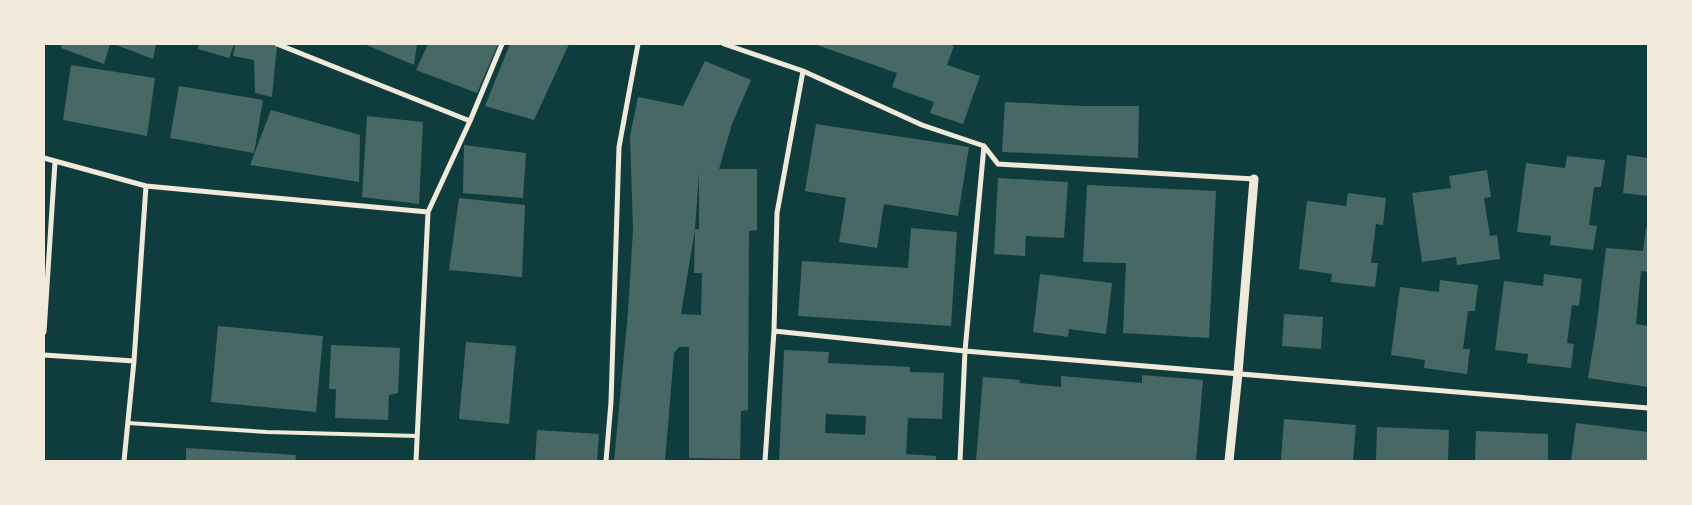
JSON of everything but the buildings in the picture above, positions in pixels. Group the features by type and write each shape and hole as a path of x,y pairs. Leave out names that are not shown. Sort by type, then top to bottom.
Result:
{"street":[{"path":"277,44 470,121"},
{"path":"416,461 428,212 470,121 502,44"},
{"path":"606,461 611,402 619,146 638,44"},
{"path":"724,44 803,71 922,125 984,146 998,164 1254,179 1229,461"},
{"path":"765,461 774,331 777,213 803,71"},
{"path":"960,461 965,351 984,146"},
{"path":"44,158 146,186 428,212"},
{"path":"44,332 55,162"},
{"path":"124,461 134,362 146,186"},
{"path":"774,331 965,351 1648,408"},
{"path":"44,355 134,362"}],"lane":[{"path":"128,423 267,432 417,436"}]}
